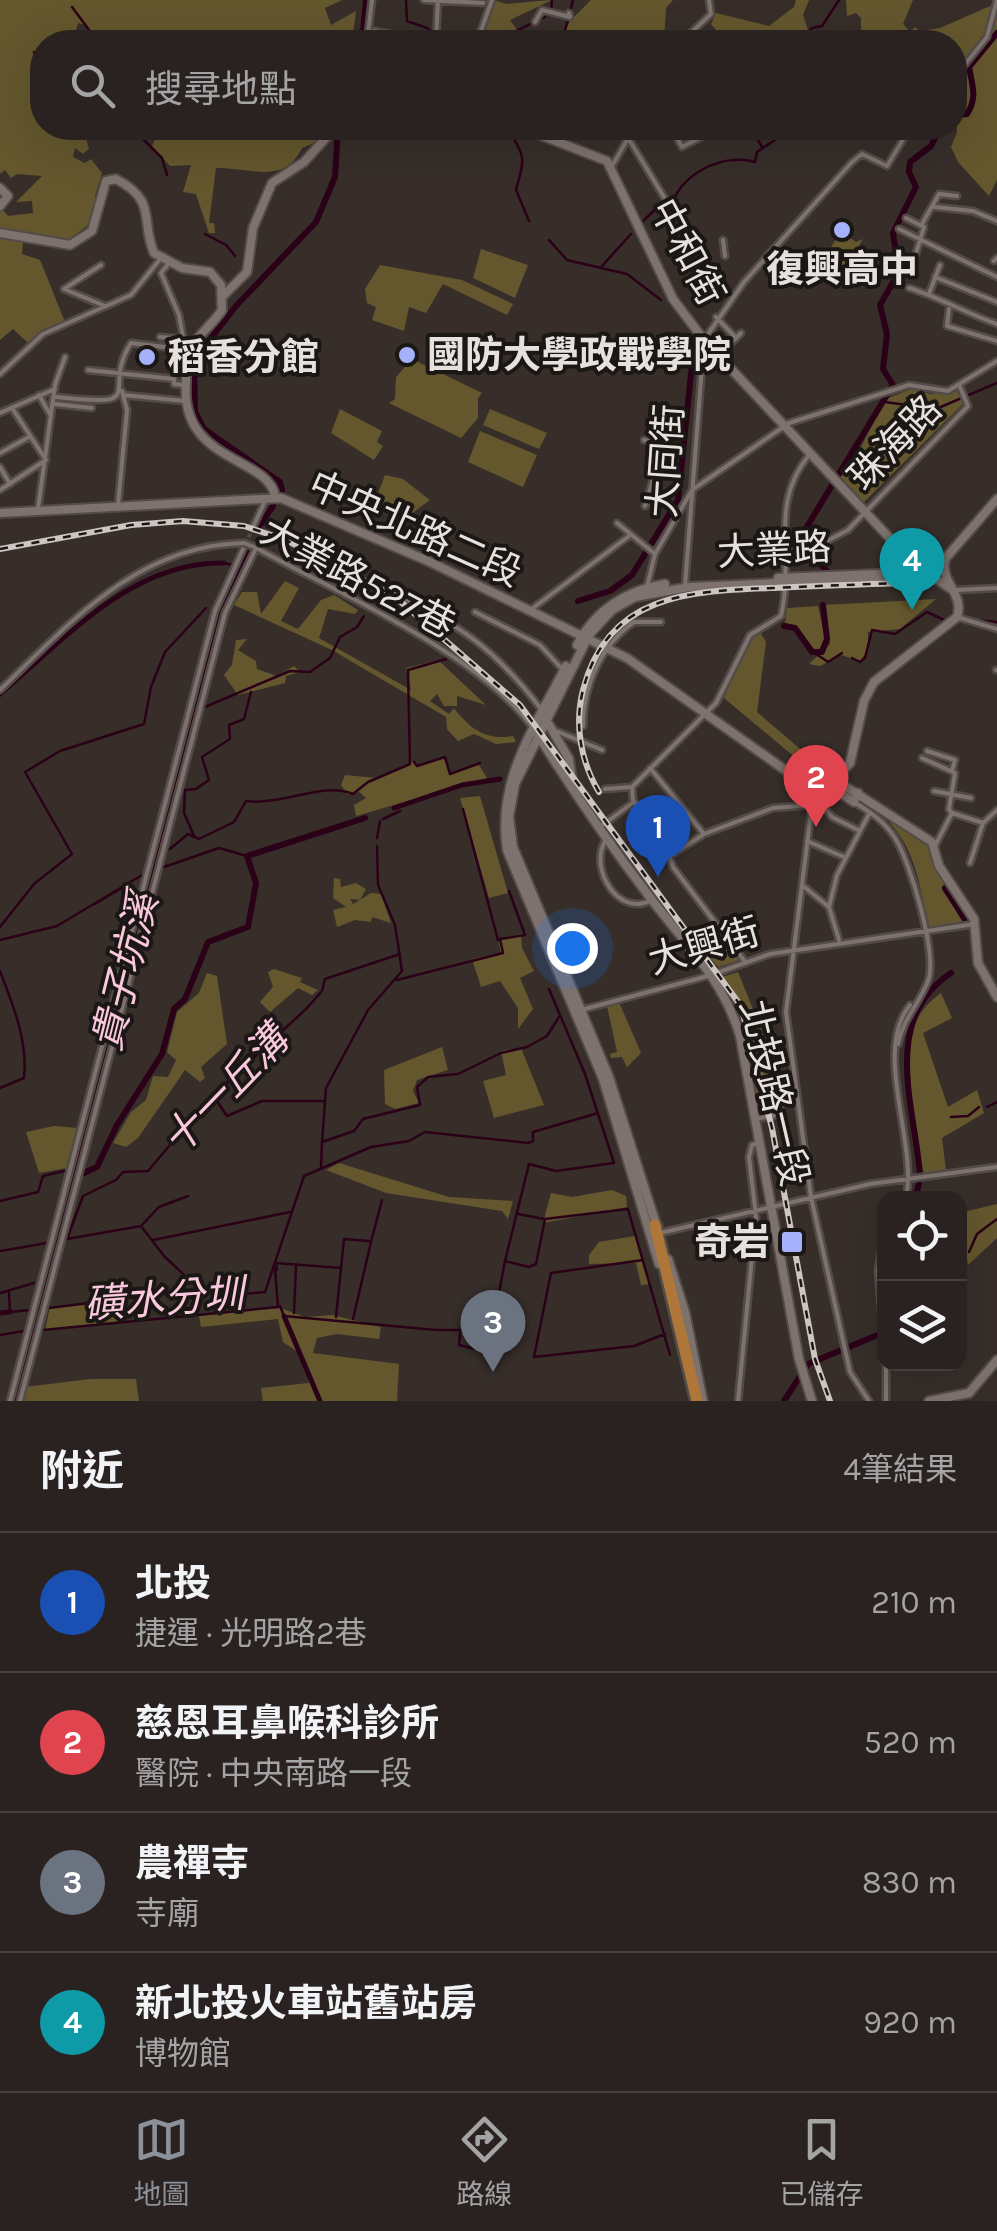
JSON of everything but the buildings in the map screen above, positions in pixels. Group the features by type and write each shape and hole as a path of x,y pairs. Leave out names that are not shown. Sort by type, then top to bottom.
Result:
{"highway":[{"path":"655,1232 697,1401"}],"street":[{"path":"424,0 482,4"},
{"path":"436,30 438,0"},
{"path":"481,30 492,0"},
{"path":"694,30 711,14 708,0"},
{"path":"967,62 987,37 997,0"},
{"path":"368,30 372,1"},
{"path":"537,20 543,10 570,17 569,13"},
{"path":"223,296 247,272 253,228 270,188 304,162 323,140"},
{"name":"中和街","path":"557,140 594,153 612,166 673,299 704,340 914,564 954,591"},
{"path":"704,340 716,317 852,162 862,154 887,166 903,140"},
{"path":"612,166 630,141 664,197"},
{"path":"0,233 58,245 82,240 99,219 102,186 116,179 142,200 150,223 150,247 166,260 215,274 223,296 220,314 187,349"},
{"path":"0,188 8,196 0,206"},
{"path":"913,262 922,224 935,207 938,194 957,196"},
{"path":"935,207 973,211 997,221"},
{"path":"906,218 922,224"},
{"path":"900,229 997,277"},
{"path":"723,240 726,256"},
{"path":"0,374 49,332 136,291 166,260"},
{"path":"166,260 161,273 179,314 187,349 185,402 203,439 267,482 274,497 254,525"},
{"path":"101,265 64,289 105,306"},
{"path":"929,294 940,265"},
{"path":"935,277 997,302"},
{"path":"909,288 929,294 949,308 997,324"},
{"path":"949,308 948,326 997,341"},
{"path":"716,317 736,338"},
{"path":"719,354 742,333"},
{"path":"160,336 184,339"},
{"name":"大同街","path":"685,584 704,340"},
{"path":"118,505 127,414 121,393 130,343 187,349"},
{"path":"38,508 56,388 66,357"},
{"name":"珠海路","path":"790,549 810,547 840,535 866,512 968,406 960,387 997,360"},
{"path":"88,370 174,379 174,384 186,385"},
{"path":"647,587 654,553 692,490 785,426 909,385 939,392 960,387"},
{"path":"0,414 56,388"},
{"path":"55,400 106,402 121,393 185,402"},
{"path":"40,394 46,412 53,417"},
{"path":"55,400 92,408"},
{"path":"12,408 46,460"},
{"path":"0,453 29,437"},
{"path":"644,440 665,446 662,455"},
{"path":"606,789 632,787 708,712 724,692 744,642 781,616 790,549 788,486 810,454"},
{"path":"0,490 46,460"},
{"path":"0,467 10,484"},
{"path":"645,506 656,470"},
{"name":"中央北路二段","path":"0,512 274,497 428,561 607,649 708,712 809,788"},
{"path":"928,572 946,560 996,501"},
{"path":"618,523 628,536 654,553"},
{"path":"528,611 628,536"},
{"path":"10,1401 215,611 244,545"},
{"name":"大業路527巷","path":"0,690 29,658 133,572 244,545 255,547 431,644 496,690 536,732"},
{"path":"20,1401 225,612 255,547"},
{"path":"670,856 704,834 772,808 815,802 834,785 850,763 862,705 873,684 898,660 953,621 960,600 944,570 946,560"},
{"name":"大業路","path":"697,1401 655,1232 609,1076 506,850 503,829 508,778 584,638 611,604 647,587 928,572"},
{"path":"232,576 241,580"},
{"name":"大業路","path":"541,716 584,638 612,610 635,597 685,584"},
{"path":"954,591 997,588"},
{"path":"389,591 469,632 492,650 569,758 577,794"},
{"path":"474,612 540,645 564,672"},
{"path":"953,621 997,630"},
{"path":"584,726 587,691 607,649 634,622 661,622"},
{"path":"518,713 541,716"},
{"name":"北投路一段","path":"536,732 607,840 714,974 736,1020 785,1286 812,1401"},
{"path":"553,733 561,732 602,750"},
{"path":"927,751 955,760 952,771"},
{"path":"922,758 955,773 950,797 952,813 934,846 939,866 970,926 978,964 997,997"},
{"path":"650,767 704,834"},
{"path":"860,832 832,817 815,802 809,788 834,785 934,846"},
{"path":"632,787 634,802 746,963"},
{"path":"934,791 971,798"},
{"path":"856,798 902,850 925,934 928,980 898,1044 900,1108 912,1180 907,1191"},
{"path":"599,827 634,802"},
{"path":"815,802 806,841 786,1012 811,1197 854,1383 869,1401"},
{"path":"970,863 983,823 997,810"},
{"path":"838,942 830,908 846,858 870,812"},
{"path":"952,813 983,823"},
{"path":"607,840 599,860 605,884 626,900 640,904 652,900"},
{"path":"806,841 846,858"},
{"path":"802,885 830,908"},
{"name":"大興街","path":"577,1011 793,950 970,926"},
{"path":"755,1120 775,1114 795,1082"},
{"path":"738,1401 755,1210 749,1157 752,1145 759,1143"},
{"path":"655,1232 811,1197 997,1167"},
{"path":"929,1401 969,1393 979,1387 997,1360"},
{"path":"886,1371 886,1401"}],"shaded area":[{"path":"0,0 342,0 325,8 331,25 356,11 354,30 87,30 88,26 78,23 76,30 30,30 30,140 87,140 89,149 83,154 75,148 73,157 85,163 91,159 102,173 95,196 99,204 95,220 64,243 0,230 0,208 9,201 3,210 8,216 33,213 32,201 16,202 42,176 17,174 11,178 5,170 0,174"},
{"path":"493,0 506,4 552,0 510,20 517,30 482,30"},
{"path":"591,0 673,0 666,8 665,30 566,30"},
{"path":"796,0 809,0 803,15 808,30 716,30 711,24 716,13 769,26 794,7"},
{"path":"846,0 913,0 903,24 908,30 861,30 861,18 856,13 847,16"},
{"path":"997,3 997,180 989,196 958,162 951,147 954,140 967,140 967,30 927,30"},
{"path":"155,140 321,140 302,148 294,160 276,171 216,168 209,223 214,223 215,233 209,233 196,194 183,192 191,165 170,166 152,147"},
{"path":"838,236 848,236 856,242 863,239 835,285 822,275 819,266"},
{"path":"0,237 23,242 22,254 40,260 65,322 28,343 13,329 0,340"},
{"path":"481,249 528,265 515,298 473,278"},
{"path":"380,265 462,280 513,304 507,315 443,284 426,313 409,307 404,331 372,320 376,307 367,303 365,289"},
{"path":"412,359 482,393 478,398 478,418 461,438 389,403 395,399 396,377"},
{"path":"911,389 931,394 958,391 964,403 864,502 839,476 860,449 886,399"},
{"path":"340,409 382,431 377,442 383,446 374,460 331,433"},
{"path":"490,409 547,433 539,449 483,425"},
{"path":"480,431 537,455 523,487 468,462"},
{"path":"385,475 403,479 430,500 407,517 375,501"},
{"path":"285,581 299,588 281,621 298,629 321,600 334,595 358,610 355,614 328,609 319,638 411,690 406,668 438,660 486,705 457,696 457,706 444,706 437,694 430,701 449,714 454,708 479,731 494,737 513,736 516,742 496,744 474,734 458,741 447,729 446,717 332,650 234,605 242,592 257,592 261,614"},
{"path":"936,599 900,629 868,632 868,650 860,661 841,655 820,666 809,664 830,644 824,605"},
{"path":"818,606 825,638 817,653 797,626 785,623 787,608"},
{"path":"760,632 766,642 757,712 828,773 832,779 827,784 724,698 749,639"},
{"path":"247,639 238,650 256,661 257,669 277,676 294,666 300,672 286,676 285,683 238,695 224,675 232,665 236,640"},
{"path":"444,758 449,774 479,765 487,778 356,816 354,805 366,798 359,792 347,794 341,785 345,775 376,778 413,761 417,766"},
{"path":"480,796 508,893 489,898 460,798"},
{"path":"892,817 929,843 935,868 948,885 942,890 964,921 929,929 912,860 890,823"},
{"path":"334,878 340,879 341,887 356,883 366,889 360,900 371,893 381,894 391,923 372,917 371,922 355,920 337,927 333,910 346,907 333,898"},
{"path":"711,920 740,960 718,967 690,936"},
{"path":"521,934 522,948 534,971 520,978 533,1009 518,1029 518,1008 500,981 481,987 472,959 501,953 498,939"},
{"path":"274,969 302,978 300,982 318,990 312,995 298,988 270,1012 260,1002 273,987 268,972"},
{"path":"738,972 762,1031 775,1110 760,1112 743,1022 722,977"},
{"path":"207,973 217,976 227,1044 201,1067 205,1078 200,1082 185,1070 138,1138 126,1147 113,1143 131,1112 146,1100 153,1076 168,1077 176,1060 167,1052 177,1012 199,993"},
{"path":"941,993 952,1018 923,1033 948,1107 977,1090 984,1113 942,1138 946,1171 925,1175 910,1106 908,1047 919,1016"},
{"path":"619,1002 641,1053 627,1067 622,1057 611,1058 610,1054 617,1052 607,1006"},
{"path":"442,1047 448,1070 417,1080 413,1091 419,1103 395,1109 385,1104 384,1070"},
{"path":"521,1048 544,1105 494,1118 483,1081 506,1075 501,1051"},
{"path":"54,1126 78,1128 67,1168 39,1173 26,1132"},
{"path":"339,1163 449,1197 513,1201 508,1219 502,1211 386,1193 326,1170"},
{"path":"612,1190 626,1196 627,1207 543,1223 551,1193 572,1197"},
{"path":"997,1204 997,1238 968,1265 967,1258 967,1211"},
{"path":"635,1236 651,1284 641,1285 636,1263 589,1264 589,1255 599,1242"},
{"path":"120,1300 123,1321 45,1330 50,1307"},
{"path":"280,1308 305,1317 332,1315 381,1327 379,1339 337,1334 317,1338 313,1353 399,1364 397,1401 263,1401 261,1388 309,1383 302,1355 283,1342 278,1319 201,1327 199,1316"},
{"path":"90,1379 136,1379 139,1401 22,1401 25,1387"}],"waterway":[{"name":"貴子坑溪","path":"363,30 366,0"},
{"path":"406,0 407,21 429,30"},
{"path":"483,0 486,8"},
{"path":"551,13 552,0"},
{"path":"565,30 573,0"},
{"path":"810,30 822,26 839,0"},
{"path":"72,7 89,30"},
{"path":"518,30 545,17"},
{"path":"967,114 973,91 969,67 997,33"},
{"path":"144,140 162,158 167,175"},
{"name":"貴子坑溪","path":"282,490 280,482 204,429 195,412 194,360 236,306 316,222 335,177 337,140"},
{"path":"514,140 522,158 516,190 529,221"},
{"path":"758,140 762,147"},
{"path":"642,222 658,207 663,214 671,211 681,187 703,169 729,160 755,162 757,152 775,140"},
{"path":"804,548 800,538 893,385 883,369 887,334 880,305 899,272 893,233 916,187 909,172 910,162 934,140"},
{"path":"205,234 226,245 235,256"},
{"path":"602,266 631,234"},
{"path":"549,240 567,260 627,274 661,300"},
{"path":"578,601 610,591 632,575 678,500 692,364 689,339"},
{"path":"885,402 936,409 997,383"},
{"name":"貴子坑溪","path":"260,525 273,506"},
{"name":"貴子坑溪","path":"15,1401 216,624 249,548"},
{"path":"816,560 826,570"},
{"path":"224,563 241,567"},
{"path":"0,694 75,628 130,589 191,566 224,563"},
{"path":"784,626 795,628 812,652 822,652 827,639 823,605"},
{"path":"0,927 34,884 72,854 25,772 60,751 144,724 151,687 165,652 206,608"},
{"path":"852,658 860,662 865,658 872,630 895,634 927,612 946,621"},
{"path":"193,712 290,671 310,672 330,658 340,637 357,627 364,616"},
{"path":"975,620 997,622"},
{"path":"816,654 828,662 842,653"},
{"path":"170,849 188,834 199,839 234,822 246,801 329,790 353,794 368,782 410,764 408,670 446,659"},
{"path":"194,836 184,813 185,790 196,789 209,780 202,757 230,739 229,725 244,719 251,692"},
{"path":"414,762 417,766 445,757 450,774 480,763"},
{"path":"394,808 462,785 500,779"},
{"path":"463,809 498,940"},
{"path":"383,819 400,811"},
{"path":"84,1173 97,1167 117,1125 162,1054 174,1009 185,999 208,942 248,927 256,883 247,856 365,818"},
{"path":"377,838 380,821"},
{"path":"322,1142 326,1088 368,1010 402,971 395,925 378,885 377,846"},
{"path":"164,867 219,848 247,856"},
{"path":"0,940 57,926 142,875"},
{"path":"95,904 125,886"},
{"path":"945,888 967,923"},
{"path":"397,980 503,953 500,939 525,935 509,891"},
{"name":"十一丘溝","path":"188,1196 159,1207 141,1226 67,1239 83,1196 116,1180 123,1172 148,1171 208,1100 307,1008 322,991 325,979 400,954"},
{"path":"0,971 18,1023 25,1064 24,1078 0,1088"},
{"path":"920,1175 909,1094 909,1040 916,1015 929,992 951,973"},
{"path":"505,1261 529,1164 556,1171 614,1163 585,1074 549,989"},
{"path":"321,1167 322,1142 354,1131 363,1119 420,1105 417,1087 428,1077 458,1074 501,1053 527,1047 547,1036 559,1017"},
{"path":"215,1098 227,1116 262,1101 324,1101"},
{"path":"987,1107 997,1102"},
{"path":"951,1117 968,1116 979,1107"},
{"name":"磺水分圳","path":"49,1308 200,1289 232,1295 265,1292 304,1176 371,1147 409,1141 425,1132 528,1143 533,1141 533,1132 598,1113"},
{"path":"0,1201 38,1192 43,1176 64,1171"},
{"path":"917,1191 919,1184"},
{"path":"371,1242 382,1200"},
{"path":"280,1306 284,1316 436,1330 492,1330 505,1261 529,1267 536,1264 545,1219 628,1209 670,1355"},
{"path":"153,1240 290,1212"},
{"path":"518,1214 544,1219"},
{"path":"969,1252 977,1234 997,1219"},
{"path":"141,1226 164,1256 198,1288"},
{"path":"336,1317 344,1239 369,1241"},
{"path":"353,1319 371,1242"},
{"path":"0,1251 47,1243"},
{"path":"643,1260 551,1273 534,1357 634,1346 665,1334"},
{"path":"277,1270 276,1263 341,1268"},
{"path":"294,1313 296,1266"},
{"path":"43,1330 278,1307 275,1269"},
{"path":"0,1293 34,1283"},
{"name":"磺水分圳","path":"9,1292 10,1312 30,1310"},
{"name":"磺水分圳","path":"0,1313 10,1312"},
{"path":"284,1316 320,1401"},
{"path":"0,1335 24,1331"},
{"path":"460,1333 459,1345 489,1352"},
{"path":"784,1401 808,1364 877,1335"}],"tunnel":[{"path":"246,543 254,525"}],"railway":[{"path":"0,549 131,525 183,521 244,526 286,540 394,596 520,705 741,1006 772,1128 815,1359 830,1401"},
{"path":"599,792 581,743 580,703 595,658 612,634 632,616 683,596 712,592 910,583"}],"place":[{"name":"復興高中","path":"842,230"},
{"name":"國防大學政戰學院","path":"407,355"},
{"name":"稻香分館","path":"147,357"},
{"name":"新北投火車站舊站房","path":"912,610"},
{"name":"慈恩耳鼻喉科診所","path":"816,827"},
{"name":"北投","path":"658,877"},
{"name":"奇岩","path":"792,1242"},
{"name":"農禪寺","path":"493,1372"}]}
